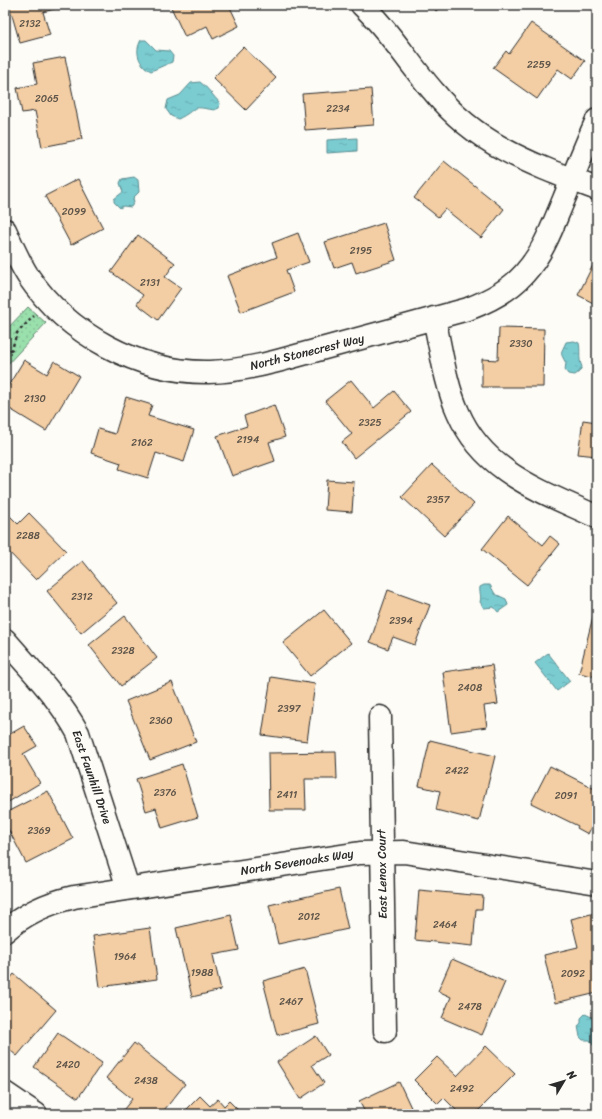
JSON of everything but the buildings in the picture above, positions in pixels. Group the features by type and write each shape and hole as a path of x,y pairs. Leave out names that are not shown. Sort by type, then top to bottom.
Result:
{"street":[{"path":"362,5 389,34 434,93 463,121 494,145 524,161 597,189"},
{"name":"North Stonecrest Way","path":"5,230 29,277 48,302 68,320 100,342 135,359 172,369 209,372 258,366 468,309 489,301 507,289 524,275 537,258 548,239 597,120"},
{"path":"434,318 451,391 458,412 468,431 491,460 508,474 528,485 597,517"},
{"name":"East Faunhill Drive","path":"5,640 54,696 78,733 128,888"},
{"name":"East Lenox Court","path":"380,717 385,1031"},
{"name":"North Sevenoaks Way","path":"5,931 33,911 53,902 74,897 352,854 404,852 597,883"},
{"path":"5,1093 36,1114"}],"path":[{"path":"5,354 12,349 17,333 48,302"}],"green space":[{"path":"28,307 46,323 5,367 5,331"}],"water":[{"path":"141,40 146,40 156,50 169,51 173,56 172,62 151,71 143,65 139,58 138,49"},
{"path":"200,82 220,103 219,108 214,110 197,108 178,119 171,116 166,109 168,100 180,95 191,83"},
{"path":"357,138 357,151 327,153 327,140"},
{"path":"134,177 138,180 139,192 133,198 134,202 131,207 123,206 120,208 114,202 114,199 123,192 120,183 122,179"},
{"path":"574,341 579,343 580,361 582,367 575,375 568,374 565,370 566,363 562,356 566,342"},
{"path":"490,585 495,594 506,599 508,605 498,612 494,607 484,608 480,602 480,587"},
{"path":"548,653 570,681 557,691 535,663"},
{"path":"585,1014 594,1018 594,1025 597,1029 597,1044 593,1045 590,1040 583,1040 580,1037 578,1026 581,1023 581,1018"}]}
